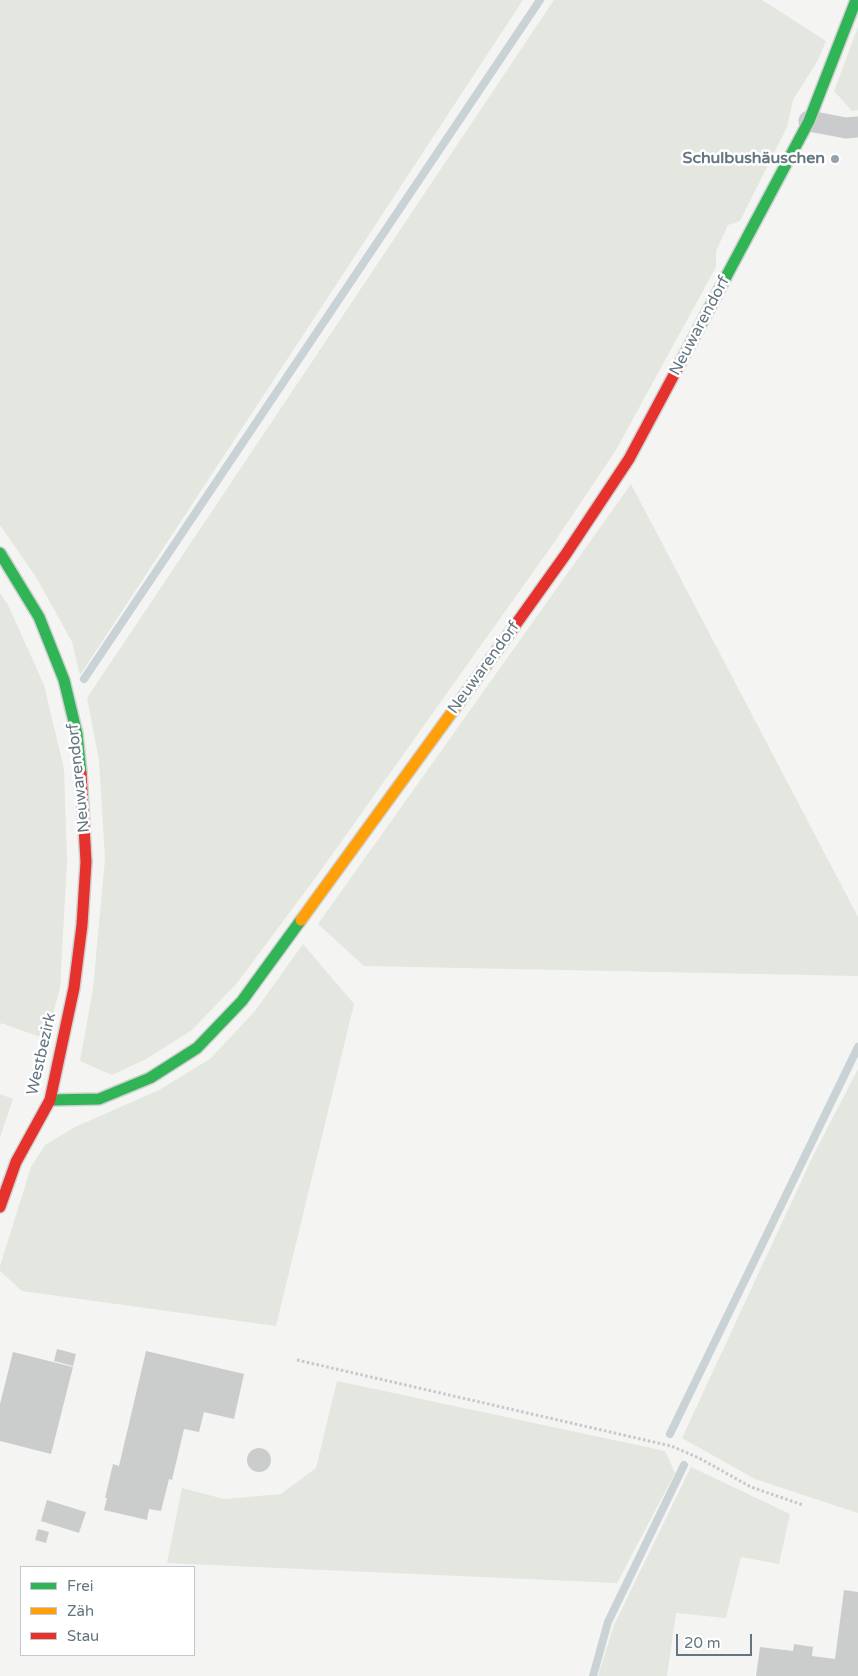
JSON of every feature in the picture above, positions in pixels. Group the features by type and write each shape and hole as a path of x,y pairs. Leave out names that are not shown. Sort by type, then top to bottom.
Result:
{"street":[{"name":"Neuwarendorf","path":"50,1100 98,1100 150,1078 197,1048 242,1001 566,554 629,459 809,121 856,0"},
{"path":"809,121 846,128 858,127"},
{"name":"Neuwarendorf","path":"0,553 39,617 64,680 77,734 83,787 86,862 82,925 74,988"},
{"name":"Westbezirk","path":"0,1207 16,1162 50,1100 74,988"}],"path":[{"path":"297,1360 671,1446 700,1458 751,1487 803,1505"}],"shaded area":[{"path":"0,0 523,0 80,675 72,642 36,577 0,525"},
{"path":"554,0 762,0 826,41 818,60 793,100 787,127 740,221 728,225 716,251 716,267 616,450 553,544 319,873 237,983 192,1030 146,1059 112,1075 80,1061 93,989 105,859 99,760 87,698"},
{"path":"858,27 858,110 852,111 834,91"},
{"path":"631,484 858,917 858,976 364,966 318,924"},
{"path":"0,593 8,605 44,685 64,769 67,861 60,988 46,1039 1,1023 0,1026"},
{"path":"303,944 354,1004 276,1326 22,1291 0,1271 0,1266 31,1167 45,1145 75,1127 159,1090 210,1059 255,1011"},
{"path":"858,1069 858,1513 755,1479 682,1438 813,1156"},
{"path":"0,1094 13,1099 0,1137"},
{"path":"337,1381 665,1451 675,1473 617,1583 167,1563 182,1488 224,1499 281,1494 316,1468"},
{"path":"691,1467 790,1514 779,1564 741,1557 726,1618 676,1613 667,1676 598,1676 614,1625"}],"building":[{"path":"57,1349 76,1354 73,1366 54,1361"},
{"path":"146,1351 244,1374 234,1419 204,1412 199,1432 184,1429 172,1480 169,1479 161,1511 149,1509 147,1520 104,1510 113,1464 119,1466"},
{"path":"13,1352 73,1367 51,1454 0,1441 0,1404"},
{"path":"259,1448 264,1449 270,1455 270,1465 264,1471 259,1472 254,1471 248,1465 247,1460 248,1455 254,1449"},
{"path":"47,1500 86,1512 79,1533 41,1521"},
{"path":"38,1529 49,1532 46,1543 35,1540"},
{"path":"844,1590 858,1592 858,1676 756,1676 760,1647 793,1651 794,1644 813,1647 812,1656 835,1659"}],"waterway":[{"path":"84,679 540,0"},
{"path":"670,1434 858,1047"},
{"path":"593,1676 608,1622 684,1465"}],"traffic: fast":[{"path":"685,354 809,121 856,0"},
{"path":"0,553 39,617 64,680 77,734 81,773"},
{"path":"50,1100 99,1099 150,1078 197,1048 242,1001 301,920"}],"traffic: slow":[{"path":"301,920 511,631"}],"traffic: jam":[{"path":"511,631 566,554 629,459 685,354"},
{"path":"0,1207 16,1162 50,1100 74,988 82,925 86,862 81,773"}],"place":[{"name":"Schulbushäuschen","path":"835,159"}]}
